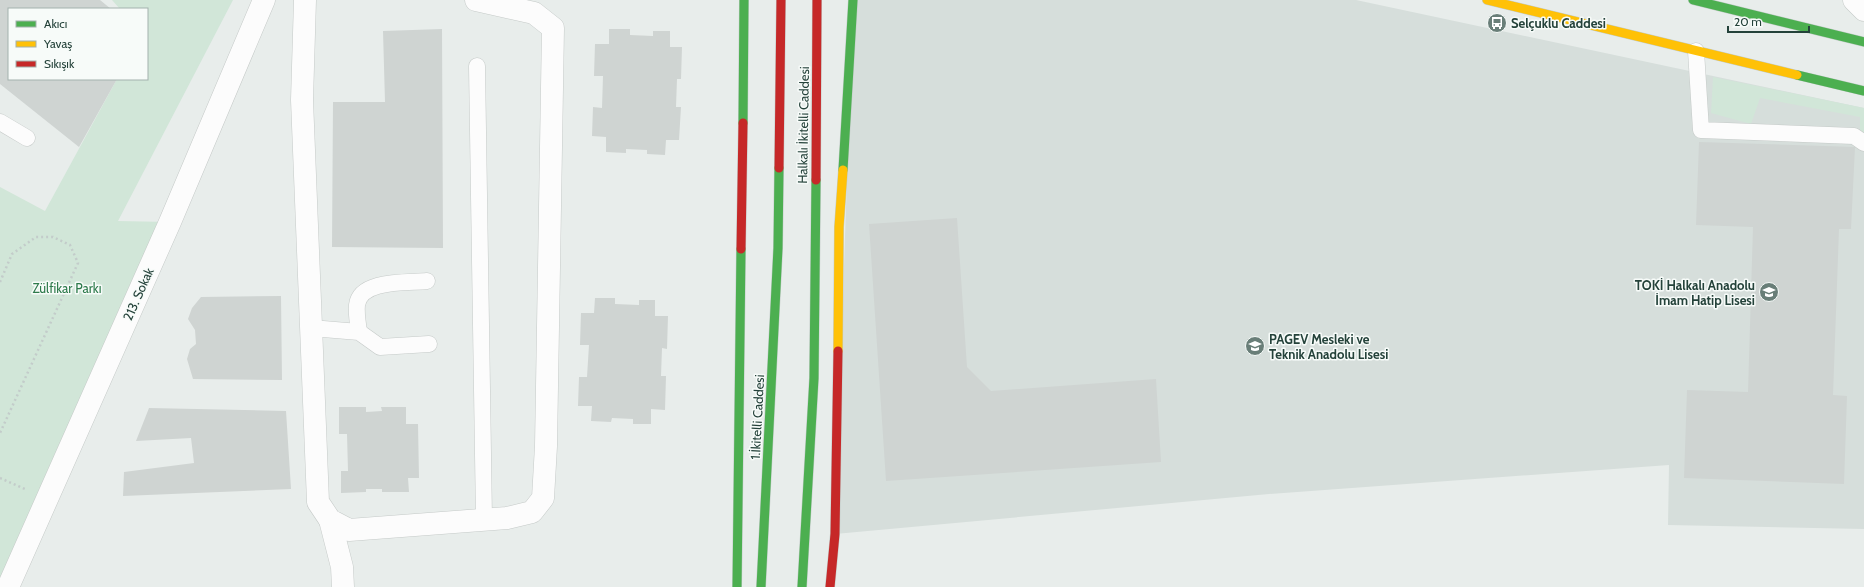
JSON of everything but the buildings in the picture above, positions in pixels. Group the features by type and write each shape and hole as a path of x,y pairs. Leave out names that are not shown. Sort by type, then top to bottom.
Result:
{"main road":[{"path":"738,587 744,0"},
{"name":"Halkalı İkitelli Caddesi","path":"778,248 781,0"},
{"name":"Halkalı İkitelli Caddesi","path":"802,587 814,378 817,0"},
{"path":"830,587 835,534 838,403 839,227 853,0"},
{"path":"1487,0 1864,91"},
{"path":"1693,0 1864,42"},
{"name":"1.İkitelli Caddesi","path":"760,587 778,248"},
{"path":"740,475 748,520"},
{"path":"753,550 760,587"}],"street":[{"name":"213. Sokak","path":"8,587 170,222 264,0"},
{"path":"305,0 302,100 318,502 330,520 342,567 343,587"},
{"path":"330,520 349,530 507,518 532,512 543,498 546,446 552,28 534,13 476,0"},
{"path":"1854,0 1864,10"},
{"path":"1860,0 1864,6"}],"lane":[{"path":"1696,51 1701,130 1854,136 1864,143"},
{"path":"476,66 484,520"},
{"path":"0,122 27,138"},
{"path":"359,332 357,304 359,296 372,287 383,283 427,281"},
{"path":"311,328 359,332 380,347 429,344"}],"path":[{"path":"0,282 12,254 36,237 53,237 70,245 78,263 0,434"}],"shaded area":[{"name":"PAGEV Mesleki ve Teknik Anadolu Lisesi","path":"853,0 1356,0 1864,108 1864,529 1668,525 1669,465 1269,494 835,534"}],"green space":[{"name":"Zülfikar Parkı","path":"112,0 233,0 118,221 170,222 0,587 0,187 45,211 116,80 148,80 148,8 119,8"},
{"path":"1713,77 1864,108 1864,133 1860,131 1860,117 1760,98 1751,124 1711,113"}],"traffic: fast":[{"path":"743,123 744,0"},
{"path":"843,170 853,0"},
{"path":"1693,0 1864,42"},
{"path":"1797,75 1864,91"},
{"path":"761,587 778,248 779,168"},
{"path":"802,587 814,378 816,180"},
{"path":"737,587 741,249"}],"traffic: slow":[{"path":"1487,0 1797,75"},
{"path":"838,351 839,227 843,170"}],"traffic: jam":[{"path":"779,168 781,0"},
{"path":"816,180 817,0"},
{"path":"741,249 743,123"},
{"path":"830,587 835,534 838,351"}],"place":[{"name":"Selçuklu Caddesi","path":"1497,23"},
{"name":"TOKİ Halkalı Anadolu İmam Hatip Lisesi","path":"1769,292"},
{"name":"PAGEV Mesleki ve Teknik Anadolu Lisesi","path":"1255,346"}]}
